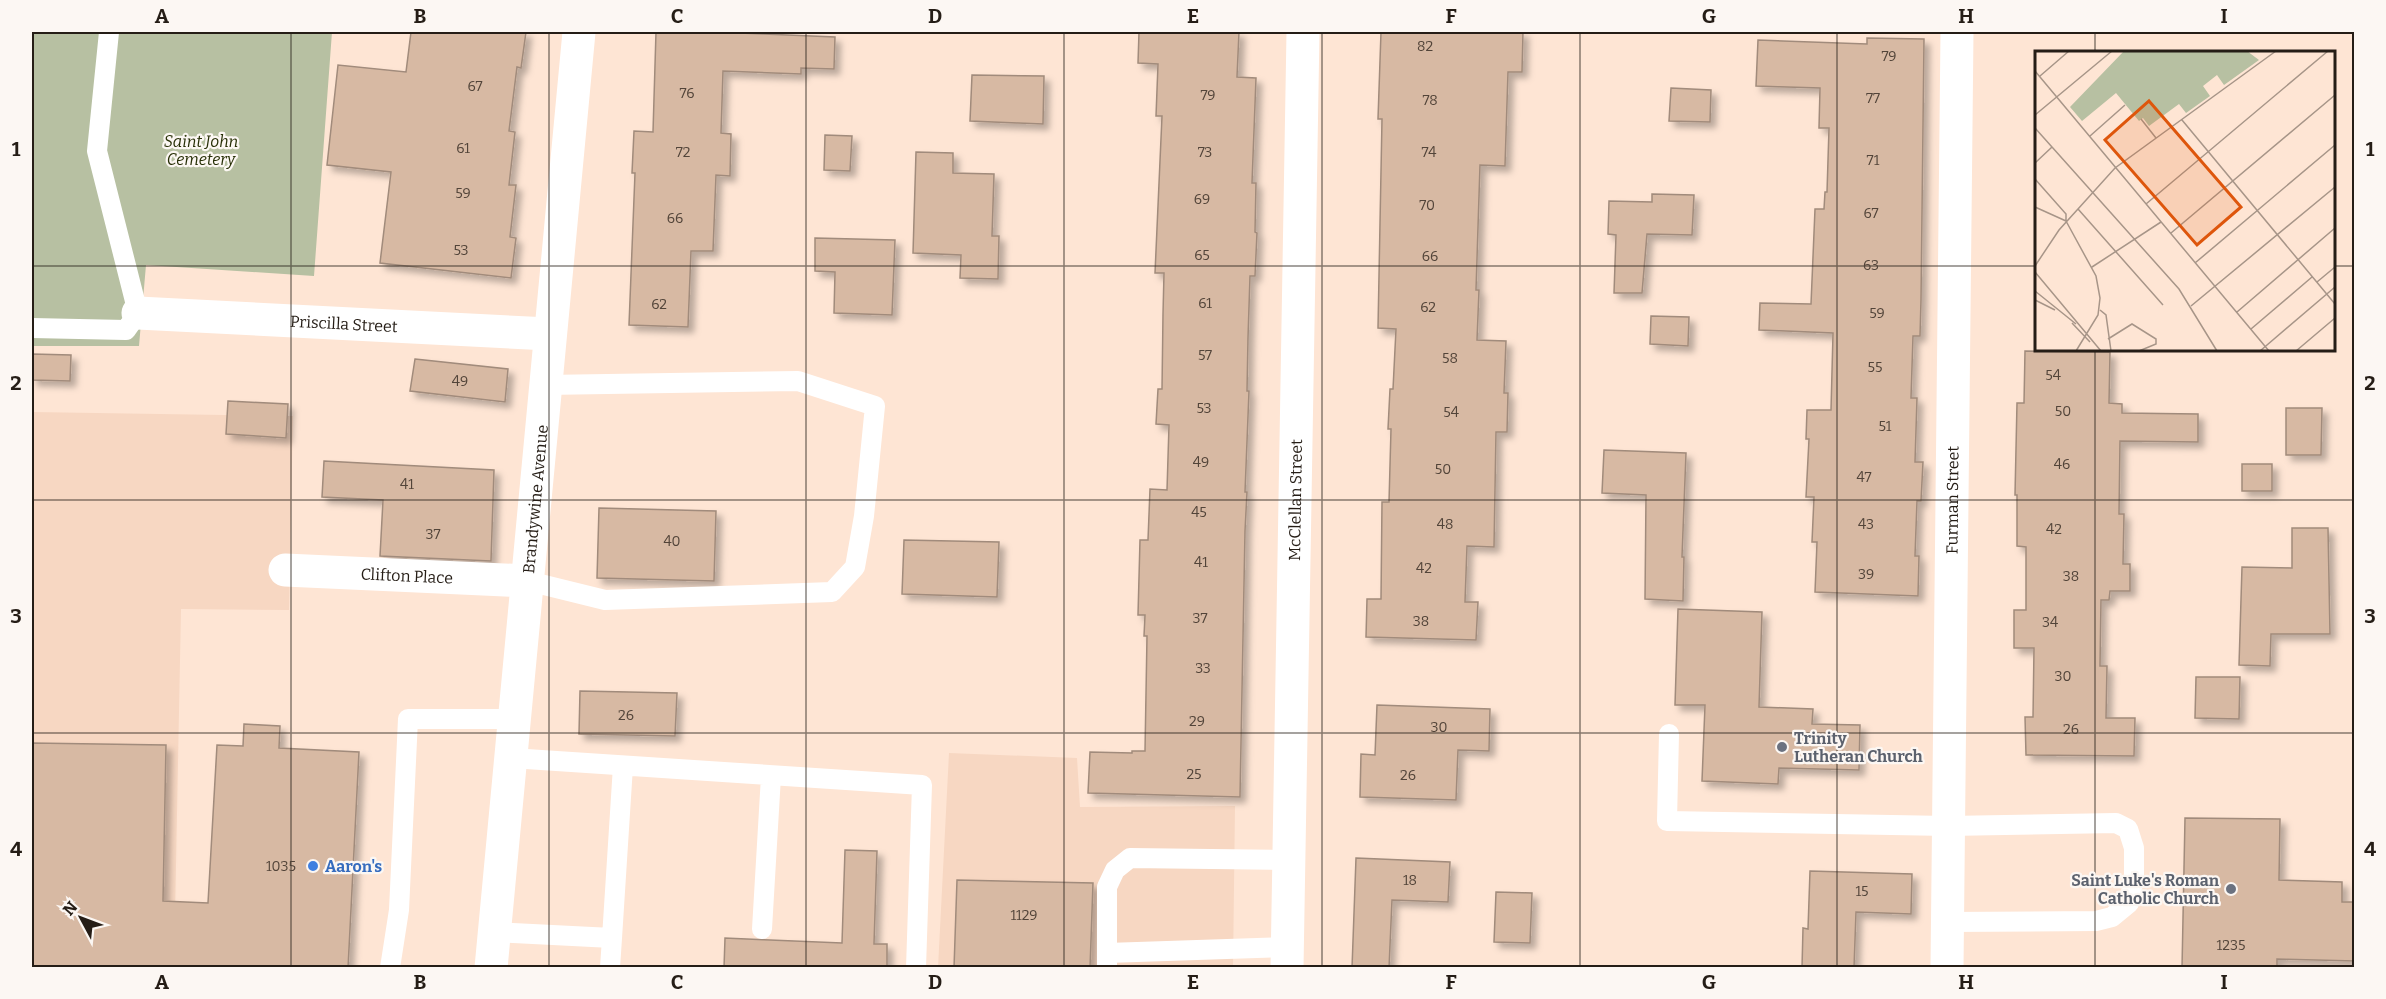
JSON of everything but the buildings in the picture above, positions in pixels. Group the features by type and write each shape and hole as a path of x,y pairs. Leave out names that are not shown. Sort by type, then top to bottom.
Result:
{"street":[{"name":"Brandywine Avenue","path":"490,968 579,32"},
{"name":"McClellan Street","path":"1287,957 1303,32"},
{"name":"Furman Street","path":"1947,968 1957,32"},
{"name":"Priscilla Street","path":"138,313 549,334"},
{"name":"Clifton Place","path":"285,570 528,581"}],"lane":[{"path":"32,328 126,330 138,313 96,151 109,32"},
{"path":"528,581 605,600 832,592 855,567 864,516 875,406 798,381 545,385"},
{"path":"390,968 399,910 408,719 515,719"},
{"path":"1669,734 1667,821 1948,826 2116,823 2128,829 2134,848 2134,877 2129,903 2112,917 2096,921 1947,922"},
{"path":"511,758 922,785 916,968"},
{"path":"610,968 623,766"},
{"path":"762,929 771,776"},
{"path":"1287,957 1107,961 1107,887 1115,870 1130,858 1288,860"},
{"path":"494,932 612,938"}],"shaded area":[{"path":"32,412 293,416 289,610 181,609 174,967 32,968"},
{"path":"949,753 1077,758 1080,807 1235,806 1233,967 938,968"}],"green space":[{"name":"Saint John Cemetery","path":"32,32 332,32 314,276 146,265 139,346 32,346"}],"place":[{"name":"Trinity Lutheran Church","path":"1782,747"},
{"name":"Aaron's","path":"313,866"},
{"name":"Saint Luke's Roman Catholic Church","path":"2231,889"}]}
